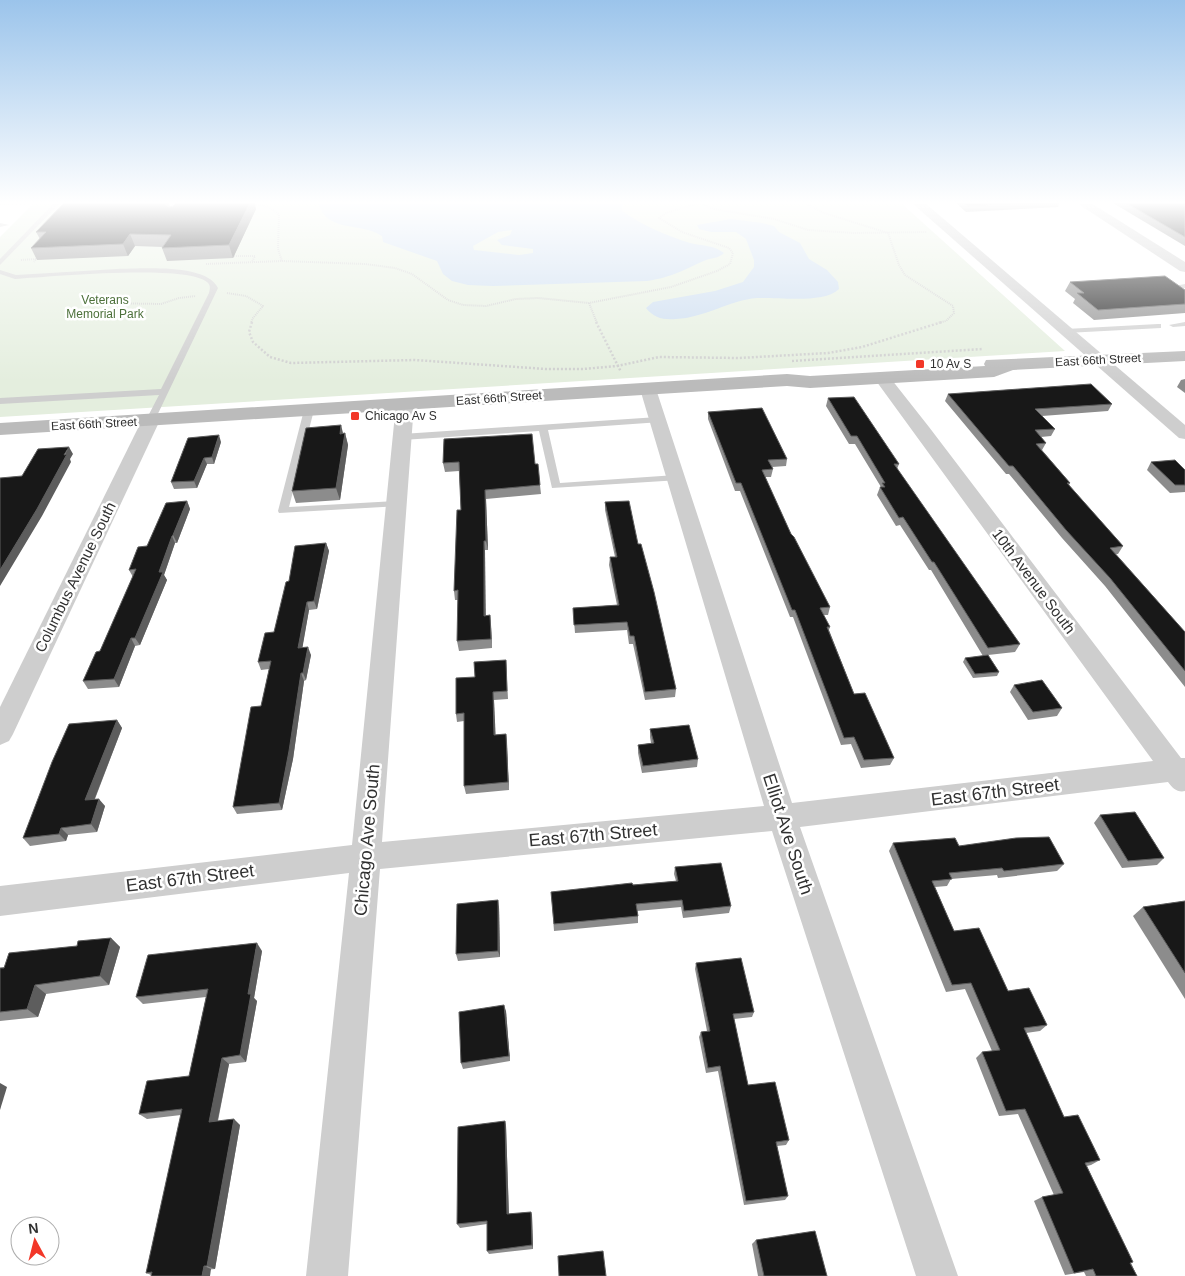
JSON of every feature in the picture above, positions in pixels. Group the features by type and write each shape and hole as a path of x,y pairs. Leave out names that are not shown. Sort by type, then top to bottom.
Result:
{"main road":[{"name":"East 66th Street","path":"788,380 805,375 988,363 1011,365 1184,356"},
{"name":"East 66th Street","path":"0,429 788,380 810,382 994,371 1011,365"}],"street":[{"path":"987,263 1185,434"},
{"name":"10th Avenue South","path":"882,378 1182,774"},
{"name":"Elliot Ave South","path":"648,389 782,817 937,1276"},
{"name":"Chicago Ave South","path":"327,1276 366,857 405,404"},
{"name":"Columbus Avenue South","path":"0,734 151,420"},
{"name":"East 67th Street","path":"0,900 366,857 782,817 1182,774"}],"lane":[{"path":"0,272 15,277 143,271 173,272 187,273 210,281 214,288 212,293 151,420"},
{"path":"1185,286 1173,287 1185,295"},
{"path":"1173,325 1185,324"},
{"path":"1066,331 1158,326"},
{"path":"0,402 164,392"},
{"path":"309,410 283,512 396,504"},
{"path":"402,437 658,420"},
{"path":"543,428 556,486 676,478"}],"path":[{"path":"199,264 238,263"},
{"path":"339,263 395,268 412,274 448,300 463,305 486,306 516,299 538,298 589,303 681,284 717,271 730,263"},
{"path":"101,304 161,304 180,298 212,293 237,294 254,298 263,306 253,318 249,332 253,342 270,357 291,362 415,360 546,369 583,369 617,366 659,357 739,358 828,353 862,347 946,321 954,313 953,306 910,278 901,270 899,263"},
{"path":"589,303 592,314 617,366"}],"green space":[{"name":"Veterans Memorial Park","path":"0,263 967,263 1065,351 0,417"}],"water":[{"path":"438,263 700,263 671,275 647,281 493,286 468,285 452,281 443,274"},
{"path":"754,263 815,263 827,270 838,282 839,289 823,297 747,299 686,318 663,319 646,308 653,302 715,291 743,282 754,267"}],"building":[{"path":"1165,276 1185,290 1185,304 1098,310 1077,293 1084,293 1070,282"},
{"path":"1091,384 1112,404 1035,409 1055,429 1035,430 1046,443 1036,444 1070,483 1067,483 1123,546 1110,548 1185,632 1185,671 1110,578 1066,530 1013,466 1009,466 948,394"},
{"path":"854,397 899,464 894,464 1020,644 988,648 934,562 932,562 903,517 899,518 880,487 885,487 882,483 885,483 857,436 851,436 828,398"},
{"path":"762,408 787,459 768,460 773,469 762,470 791,534 830,607 820,608 830,627 827,627 854,694 865,693 894,758 864,760 854,737 844,738 795,610 792,610 741,483 736,483 708,412"},
{"path":"341,425 340,434 345,433 336,488 292,491 306,428"},
{"path":"532,434 535,464 538,464 540,485 485,490 484,616 490,615 491,639 457,641 458,590 454,591 457,510 461,510 459,462 443,463 444,439"},
{"path":"219,435 212,457 204,458 194,481 171,482 188,438"},
{"path":"69,447 37,509 0,570 0,478 22,476 38,449"},
{"path":"1175,460 1185,470 1185,485 1175,485 1151,462"},
{"path":"187,501 159,572 163,572 135,638 131,638 114,679 83,681 96,652 100,651 136,569 129,570 138,547 147,546 166,503"},
{"path":"629,501 638,544 641,544 654,592 676,689 645,692 634,636 630,636 627,622 574,625 573,608 619,605 610,557 617,557 605,502"},
{"path":"326,543 314,601 307,602 298,648 308,647 303,673 301,673 279,803 233,807 251,707 261,706 271,661 258,662 265,633 274,632 286,582 289,581 295,546"},
{"path":"988,655 999,672 975,674 965,658"},
{"path":"506,660 507,691 493,692 494,735 506,734 508,782 464,786 464,713 456,714 456,678 475,677 474,662"},
{"path":"1042,680 1062,708 1033,712 1014,685"},
{"path":"117,720 85,800 99,799 91,824 61,828 59,834 23,838 52,762 69,724"},
{"path":"689,725 698,759 643,766 638,745 654,743 650,729"},
{"path":"1135,812 1164,858 1128,861 1100,815"},
{"path":"1049,837 1064,864 1004,871 1002,868 949,873 952,879 932,881 954,931 979,928 1008,991 1029,988 1047,1025 1024,1028 1064,1117 1078,1115 1100,1160 1085,1163 1133,1262 1130,1263 1137,1276 1096,1276 1093,1269 1074,1273 1042,1197 1063,1193 1025,1109 1006,1111 982,1052 1000,1050 971,983 952,985 893,843 955,838 959,846 1016,838"},
{"path":"721,863 731,906 684,911 682,900 636,904 638,916 554,924 551,892 632,883 633,885 678,881 675,867"},
{"path":"498,900 498,951 456,954 457,904"},
{"path":"1185,901 1185,973 1143,907"},
{"path":"111,938 100,976 35,985 27,1009 0,1012 0,968 4,968 9,953 77,946 78,941"},
{"path":"257,943 248,994 251,994 240,1055 222,1058 209,1122 234,1119 207,1266 204,1266 202,1276 151,1276 152,1272 146,1273 182,1109 139,1114 147,1081 189,1076 208,989 136,997 148,955"},
{"path":"741,958 754,1012 733,1014 748,1085 775,1082 789,1140 776,1142 788,1196 746,1201 720,1066 708,1068 701,1032 710,1031 696,963"},
{"path":"504,1005 509,1056 461,1063 459,1012"},
{"path":"505,1121 507,1214 531,1212 532,1245 487,1251 487,1221 457,1224 458,1127"},
{"path":"815,1231 827,1276 764,1276 756,1240"},
{"path":"603,1251 606,1276 559,1276 558,1256"}],"place":[{"name":"10 Av S","path":"920,364"},
{"name":"Chicago Av S","path":"355,416"}]}
